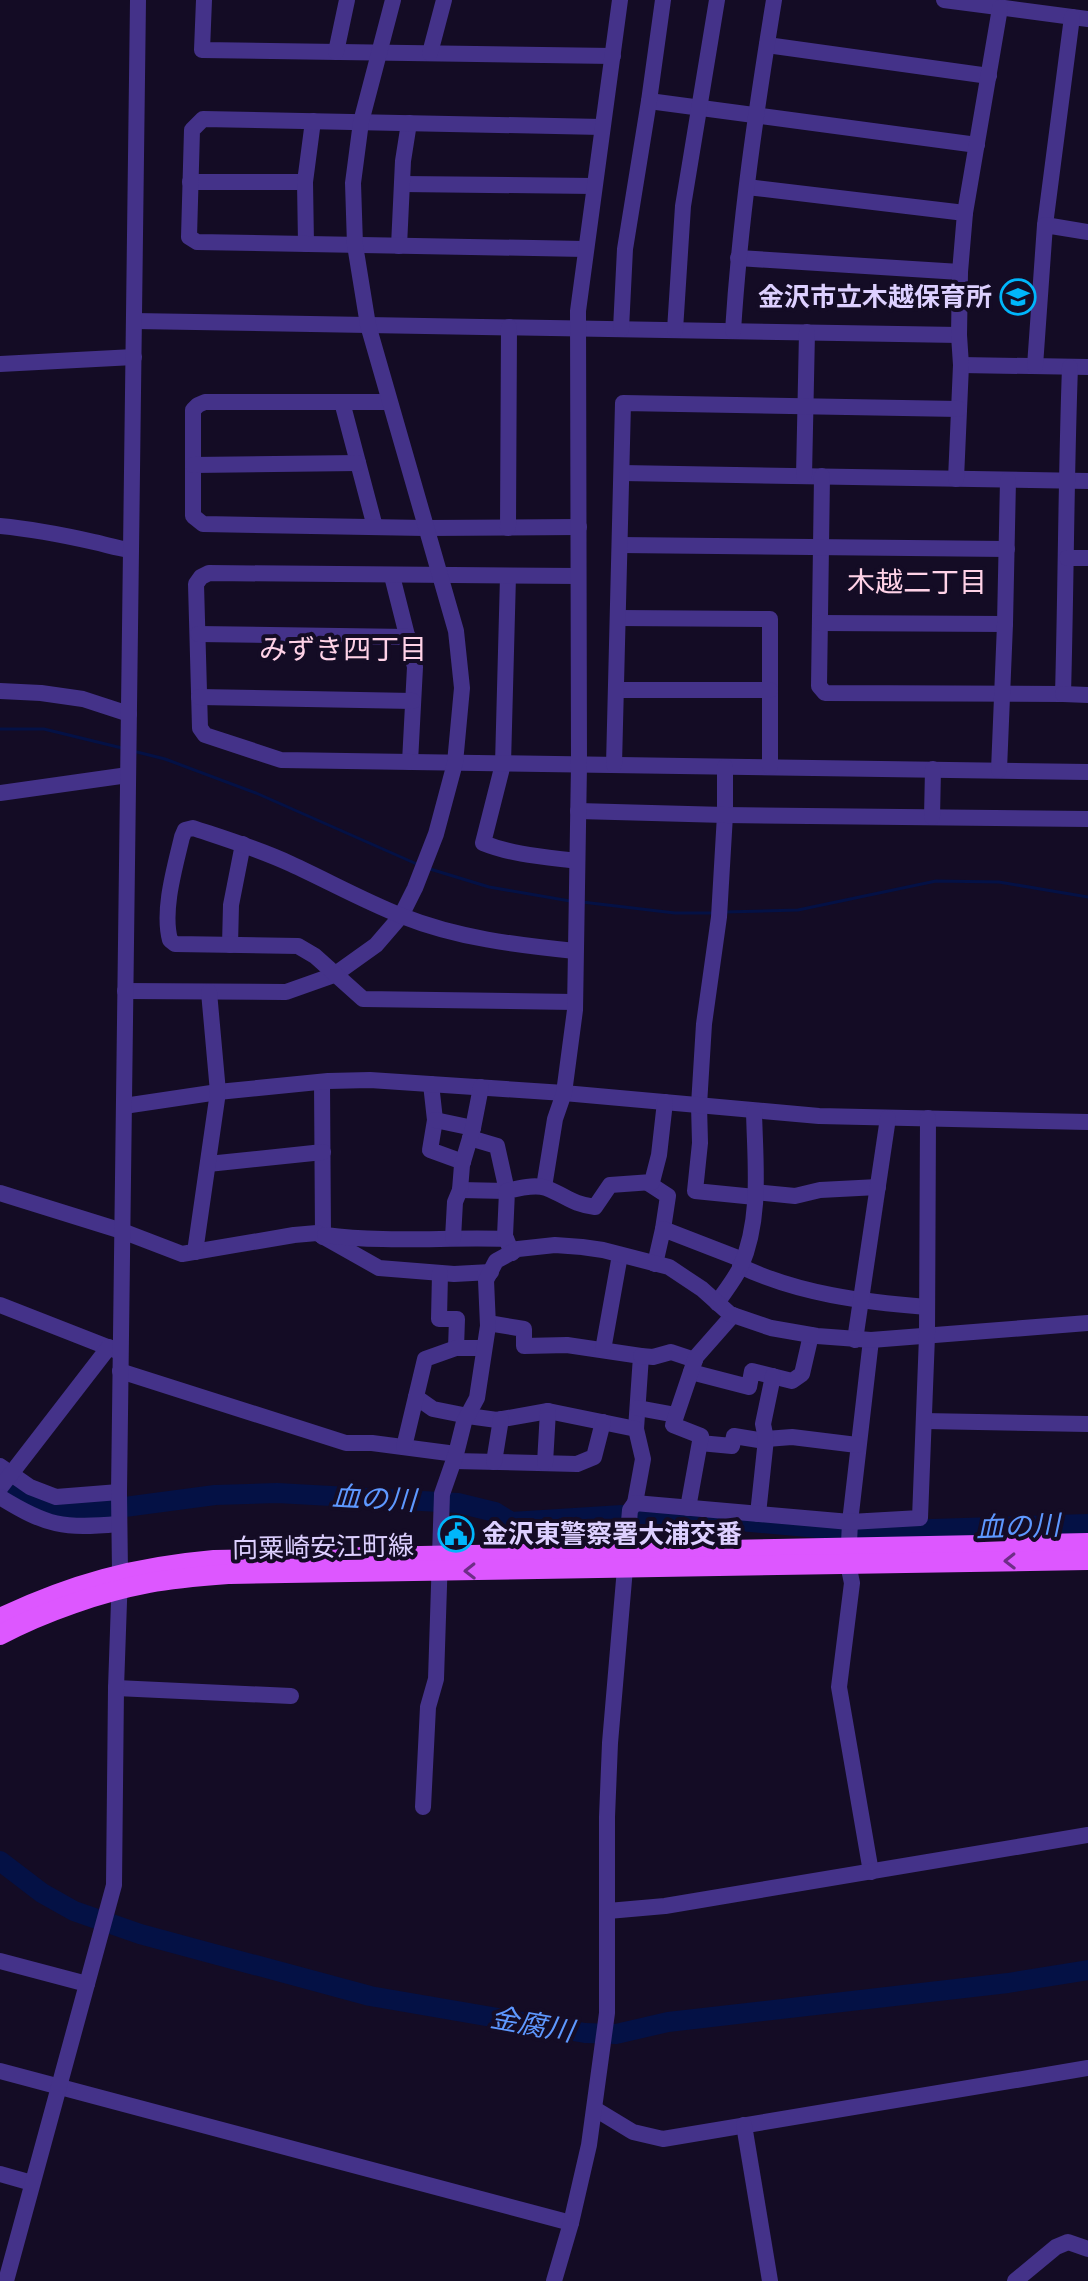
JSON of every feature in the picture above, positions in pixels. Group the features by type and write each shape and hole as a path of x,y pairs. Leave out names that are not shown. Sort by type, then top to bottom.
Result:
{"main road":[{"name":"向粟崎安江町線","path":"0,1635 165,1564 214,1560 440,1563 627,1560 1088,1543"},
{"name":"向粟崎安江町線","path":"848,1553 1088,1560"},
{"name":"向粟崎安江町線","path":"0,1618 33,1602 120,1581"}],"street":[{"path":"6,2281 114,1885 120,1581 120,1371 115,1350 122,1231 138,0"},
{"path":"204,0 202,50 613,56"},
{"path":"336,52 347,0"},
{"path":"125,991 286,992 334,975 376,945 401,916 436,834 455,763 462,688 456,631 388,402 368,325 355,245 353,183 361,122 393,0"},
{"path":"430,53 444,0"},
{"path":"544,1187 555,1119 564,1093 575,1010 579,765 578,311 620,0"},
{"path":"621,329 625,249 663,0"},
{"path":"675,330 683,206 717,0"},
{"path":"733,331 738,258 774,0"},
{"path":"954,1 1080,18 1045,225 1035,366"},
{"path":"956,479 961,365 960,272 965,213 1000,8"},
{"path":"767,45 989,76"},
{"path":"649,101 977,145"},
{"path":"585,249 197,242 189,237 192,130 203,119 602,127"},
{"path":"306,244 305,182 313,121"},
{"path":"399,246 403,161 409,123"},
{"path":"190,182 305,182"},
{"path":"402,184 594,186"},
{"path":"747,187 965,213"},
{"path":"1045,225 1088,232"},
{"path":"738,258 960,272"},
{"path":"134,321 959,335"},
{"path":"508,528 509,327"},
{"path":"804,476 807,332"},
{"path":"0,364 134,357"},
{"path":"961,365 1088,367"},
{"path":"1063,694 1070,367"},
{"path":"388,402 205,402 198,405 193,410 193,516 203,524 579,527"},
{"path":"342,402 375,527"},
{"path":"614,765 623,403 959,409"},
{"path":"193,465 358,463"},
{"path":"622,473 1088,481"},
{"path":"822,476 819,686 825,693 1088,695"},
{"path":"999,770 1008,480"},
{"path":"0,526 30,529 131,550"},
{"path":"620,545 1007,549"},
{"path":"1067,558 1088,558"},
{"path":"578,576 209,573 196,584 200,728 205,735 281,760 1088,772"},
{"path":"392,576 415,667 410,762"},
{"path":"508,576 503,764 483,843 526,855 577,861"},
{"path":"618,618 770,619 770,767"},
{"path":"820,623 1005,624"},
{"path":"198,634 408,637"},
{"path":"616,690 770,690"},
{"path":"0,691 83,699 129,714"},
{"path":"199,697 413,701"},
{"path":"695,1191 700,1143 704,1024 719,917 725,767"},
{"path":"0,793 128,769"},
{"path":"932,817 933,769"},
{"path":"578,811 1088,819"},
{"path":"574,1002 363,999 315,956 298,946 175,944 167,931 171,886 182,837 185,830 193,828 243,844 401,916 453,933 511,944 575,951"},
{"path":"230,945 231,905 243,844"},
{"path":"195,1252 218,1092 209,992"},
{"path":"124,1106 218,1092 370,1080 564,1093 819,1116 1088,1122"},
{"path":"322,1082 323,1236"},
{"path":"431,1084 435,1120 430,1150 463,1162"},
{"path":"453,1238 455,1202 481,1087"},
{"path":"460,1190 507,1191 544,1187 578,1205 595,1207 610,1185 652,1182 659,1155 665,1102"},
{"path":"717,1303 742,1263 753,1225 754,1111"},
{"path":"871,1872 839,1687 852,1583 848,1553 863,1340 861,1301 888,1118"},
{"path":"632,1512 688,1508 850,1522 920,1518 927,1336 928,1118"},
{"path":"423,1807 428,1707 436,1679 442,1503 468,1416 477,1398 488,1323 486,1280 509,1246 507,1191 497,1146 435,1120"},
{"path":"208,1164 323,1152"},
{"path":"648,1183 668,1196 695,1191 795,1196 820,1190 878,1187"},
{"path":"0,1193 122,1231 182,1254 317,1233 379,1268 440,1273 491,1272"},
{"path":"655,1264 668,1196"},
{"path":"663,1229 742,1263 763,1277 861,1301 927,1307"},
{"path":"323,1236 360,1240 427,1241 453,1238 518,1249 555,1245 603,1250 669,1267 733,1315 771,1328 811,1335 863,1340 1088,1323"},
{"path":"603,1350 620,1255"},
{"path":"440,1273 439,1319 457,1319 456,1348"},
{"path":"0,1305 115,1350"},
{"path":"688,1508 701,1436 673,1425 693,1366 733,1315"},
{"path":"488,1323 524,1329 524,1346 567,1345 653,1357 671,1352 693,1366 749,1387 752,1371 792,1381 802,1374 811,1335"},
{"path":"404,1447 425,1359 456,1348 484,1348"},
{"path":"0,1488 7,1471 115,1350"},
{"path":"554,2281 589,2145 607,2013 610,1743 632,1512 643,1459 636,1429 641,1356"},
{"path":"120,1371 346,1443 404,1447 455,1458 577,1464 594,1457 603,1422"},
{"path":"758,1514 765,1440 763,1424 773,1376"},
{"path":"416,1397 433,1409 468,1416 501,1419 548,1411 636,1429"},
{"path":"638,1408 676,1415"},
{"path":"545,1463 548,1411"},
{"path":"494,1462 501,1419"},
{"path":"924,1421 1088,1424"},
{"path":"700,1443 732,1446 734,1436 765,1440 792,1437 857,1445"},
{"path":"7,1471 30,1487 56,1497 119,1492"},
{"path":"0,1497 57,1525 84,1527 118,1524"},
{"path":"116,1688 291,1696"},
{"path":"608,1911 665,1906 1088,1835"},
{"path":"0,1961 87,1984"},
{"path":"595,2109 633,2132 663,2139 1088,2068"},
{"path":"0,2071 571,2223"},
{"path":"744,2125 770,2281"},
{"path":"0,2174 32,2183"},
{"path":"1015,2281 1056,2247 1068,2242 1088,2249"}],"waterway":[{"path":"0,729 44,729 122,748"},
{"path":"133,751 165,759 256,793 419,865"},
{"path":"430,869 489,887 570,901"},
{"path":"725,912 798,910 936,881 999,882 1088,897"},
{"path":"582,902 675,913 714,913"},
{"name":"血の川","path":"0,1484 55,1511 102,1510 215,1495 277,1493 458,1503 495,1512 511,1522 622,1515 707,1518 840,1530 1088,1524"},
{"name":"金腐川","path":"0,1861 42,1893 74,1911 140,1934 370,1996 585,2033 616,2034 668,2022 1008,1983 1088,1970"}],"place":[{"name":"金沢市立木越保育所","path":"1018,297"},
{"name":"金沢東警察署大浦交番","path":"456,1534"}],"district":[{"name":"木越二丁目","path":"917,582"},
{"name":"みずき四丁目","path":"343,649"}]}
